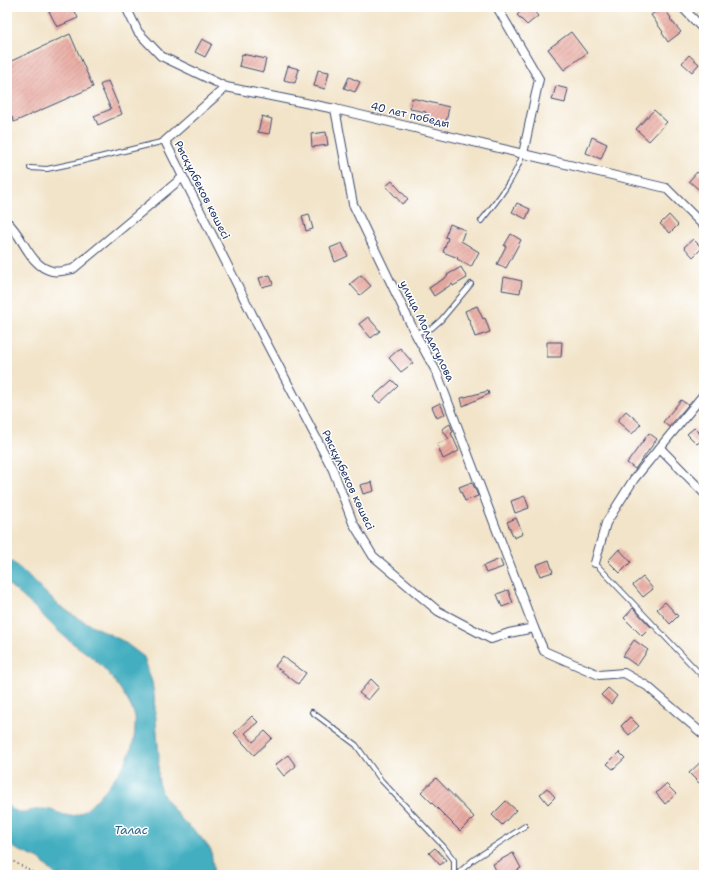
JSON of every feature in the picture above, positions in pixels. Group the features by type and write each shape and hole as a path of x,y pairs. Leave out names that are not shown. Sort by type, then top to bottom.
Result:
{"street":[{"name":"40 лет победы","path":"126,7 138,32 161,56 226,87 335,109 666,188 704,226"},
{"path":"497,7 539,79 523,154"},
{"path":"682,7 704,30"},
{"path":"165,141 226,87"},
{"name":"улица Молдагулова","path":"335,109 353,204 415,333 437,373 534,628"},
{"name":"Рысқұлбеков көшесі","path":"165,141 264,338 333,470 353,523 373,556 438,611 492,639 509,633 534,628"},
{"path":"7,222 13,227 32,257 43,267 53,272 73,269 183,177"},
{"path":"595,563 606,523 634,478 704,394"},
{"path":"660,448 704,493"},
{"path":"534,628 544,651 599,675 624,673 647,686 704,736"}],"lane":[{"path":"30,168 47,169 165,141"},
{"path":"481,221 517,170 523,154"},
{"path":"415,333 432,328 441,320 471,284"},
{"path":"595,563 704,678"},
{"path":"312,712 356,745 381,780 454,860 455,875"},
{"path":"455,875 473,860 525,826"}],"path":[{"path":"7,858 38,875"}],"water":[{"name":"Талас","path":"7,558 22,570 57,604 79,619 123,641 144,657 152,682 154,695 160,789 169,804 183,821 198,834 211,850 214,875 56,875 39,859 7,844 7,805 20,812 48,809 73,816 81,813 93,804 112,782 130,753 134,737 135,716 117,684 100,664 61,634 31,604 7,583"}],"building":[{"path":"47,7 73,7 78,18 57,27"},
{"path":"526,7 530,7 538,16 527,25 517,15"},
{"path":"663,7 671,18 670,19 681,32 668,42 651,15"},
{"path":"571,32 587,53 564,70 548,49"},
{"path":"70,34 93,87 14,122 7,106 7,63"},
{"path":"202,39 212,44 205,57 195,52"},
{"path":"242,54 266,59 263,72 239,66"},
{"path":"689,55 699,64 692,72 682,63"},
{"path":"288,66 299,69 295,83 284,80"},
{"path":"318,70 329,72 325,89 314,86"},
{"path":"349,77 360,82 355,92 344,88"},
{"path":"108,81 122,114 98,125 94,116 111,109 100,85"},
{"path":"556,86 568,89 565,103 552,100"},
{"path":"412,98 449,107 446,123 424,118 426,112 410,109"},
{"path":"654,110 667,122 649,141 636,129"},
{"path":"262,116 272,119 269,134 258,132"},
{"path":"326,132 328,145 312,147 311,134"},
{"path":"592,137 607,144 601,159 586,153"},
{"path":"697,172 704,178 704,194 689,181"},
{"path":"392,181 408,199 402,204 386,186"},
{"path":"517,203 530,209 526,219 512,212"},
{"path":"309,214 313,229 306,231 302,216"},
{"path":"669,215 678,225 670,233 660,224"},
{"path":"450,224 465,230 461,241 479,252 471,267 457,259 458,258 443,252 448,238 445,237"},
{"path":"511,234 521,240 506,268 497,264 506,246 504,246"},
{"path":"693,239 702,248 693,257 684,247"},
{"path":"342,243 348,256 335,262 330,248"},
{"path":"461,267 467,278 453,286 452,284 434,296 429,288"},
{"path":"270,275 273,284 262,287 259,278"},
{"path":"361,275 371,286 360,295 350,284"},
{"path":"504,277 522,281 520,293 502,290"},
{"path":"477,306 483,319 485,318 490,332 475,337 465,311"},
{"path":"368,317 380,331 371,338 359,324"},
{"path":"547,342 562,342 561,357 547,357"},
{"path":"400,348 413,363 401,372 389,358"},
{"path":"392,380 398,386 380,403 373,397"},
{"path":"488,391 489,394 463,406 461,398"},
{"path":"681,400 688,405 669,427 663,422"},
{"path":"440,403 445,414 437,418 432,407"},
{"path":"626,411 641,424 632,434 617,421"},
{"path":"450,424 453,432 451,433 459,451 443,459 437,444 449,439 442,429"},
{"path":"694,428 704,438 697,444 687,434"},
{"path":"649,433 657,439 635,469 627,463"},
{"path":"372,482 374,491 363,494 360,485"},
{"path":"472,482 478,496 465,501 459,487"},
{"path":"525,496 529,508 515,513 511,501"},
{"path":"516,518 523,534 514,538 507,522"},
{"path":"619,549 631,562 620,573 608,561"},
{"path":"500,559 503,567 486,573 483,566"},
{"path":"549,560 553,572 540,576 536,565"},
{"path":"643,577 653,589 643,597 633,585"},
{"path":"508,590 513,603 502,607 497,594"},
{"path":"665,602 678,616 670,624 657,609"},
{"path":"633,608 651,627 642,636 624,618"},
{"path":"634,640 648,650 637,666 623,656"},
{"path":"283,656 306,673 298,684 275,666"},
{"path":"371,679 379,687 368,700 359,693"},
{"path":"608,688 617,696 611,704 601,695"},
{"path":"252,716 258,722 245,733 253,742 265,731 272,738 254,755 234,733"},
{"path":"630,717 639,726 629,735 621,726"},
{"path":"619,752 625,758 613,769 607,764"},
{"path":"288,755 296,766 284,776 275,765"},
{"path":"704,759 704,780 700,784 689,773"},
{"path":"436,778 474,817 460,831 421,792"},
{"path":"666,784 676,794 665,804 656,793"},
{"path":"547,788 555,797 548,804 540,794"},
{"path":"506,801 516,810 502,825 492,815"},
{"path":"435,848 446,860 440,865 429,853"},
{"path":"513,853 521,868 509,875 498,875 493,864"}]}
